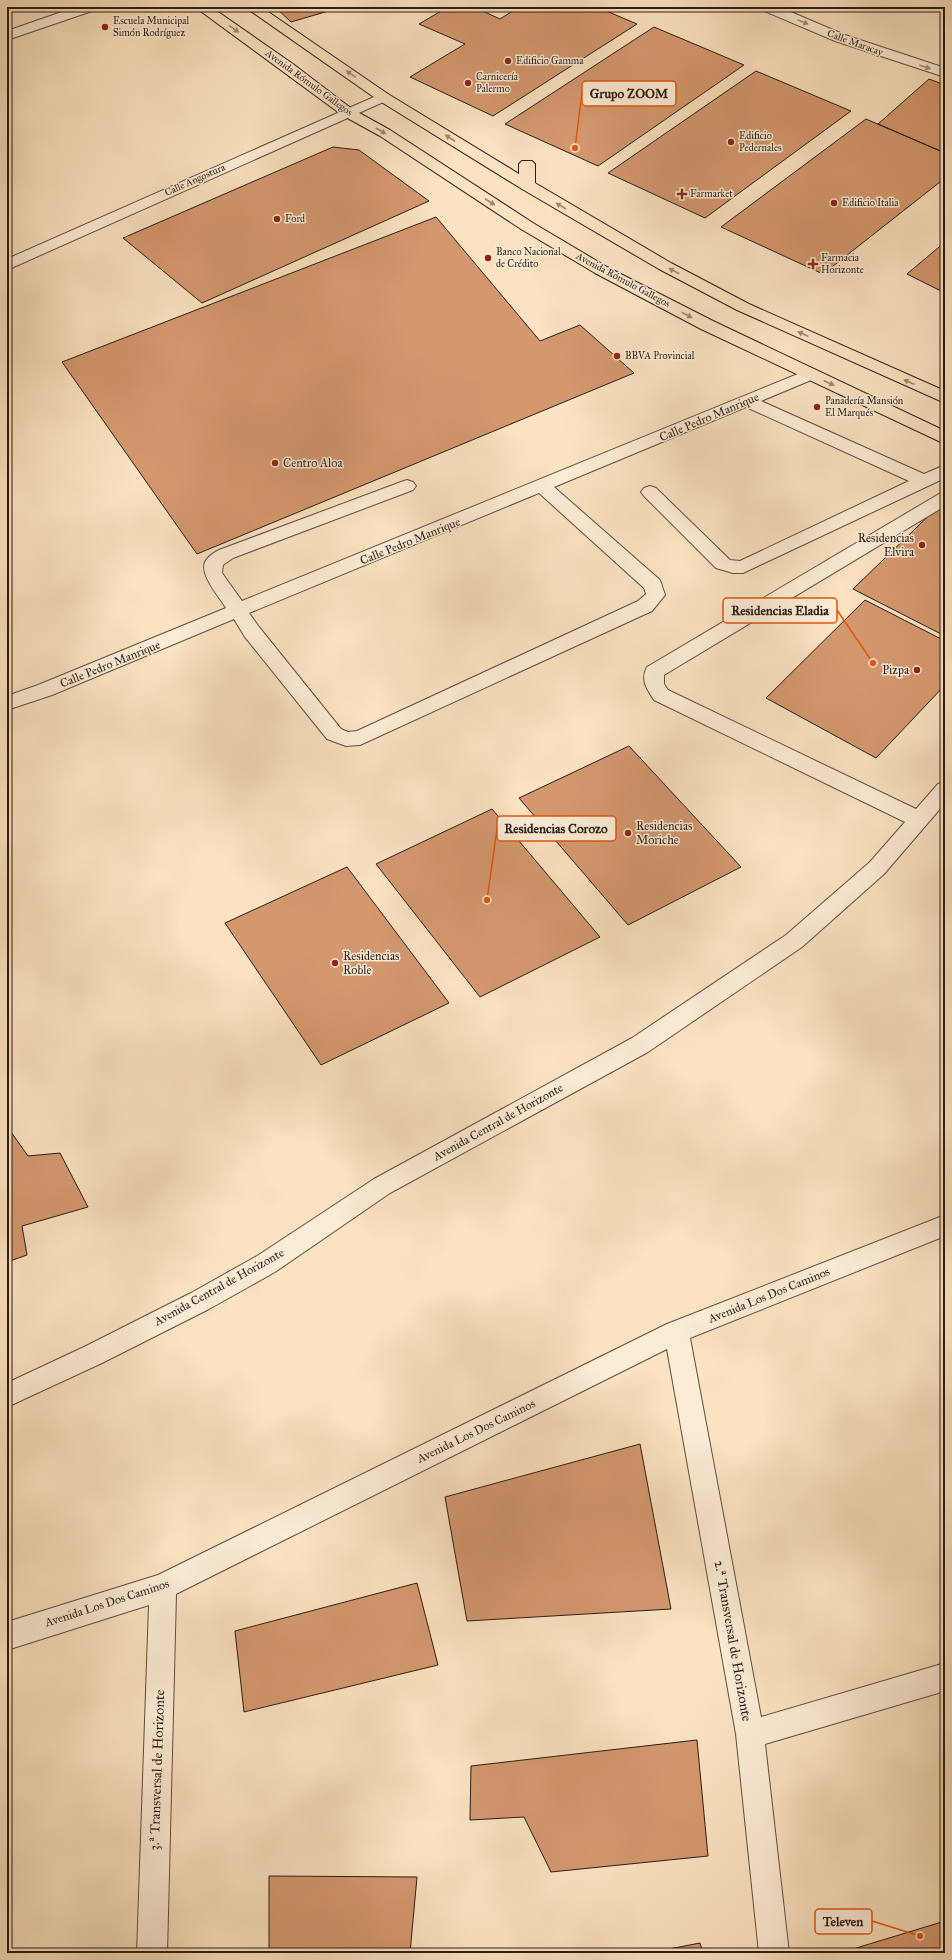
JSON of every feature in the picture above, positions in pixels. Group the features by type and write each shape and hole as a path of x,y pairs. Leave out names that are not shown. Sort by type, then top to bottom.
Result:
{"main road":[{"name":"Avenida Rómulo Gallegos","path":"202,7 288,67 346,112 385,134 527,226 601,270 706,325 945,438"},
{"path":"252,7 383,97 527,186 665,266 743,307 945,398"},
{"path":"527,164 527,186"}],"street":[{"path":"7,36 90,7"},
{"name":"Calle Maracay","path":"767,7 840,38 945,74"},
{"name":"Calle Angostura","path":"7,265 346,112 383,97"},
{"name":"Calle Pedro Manrique","path":"7,703 45,690 238,611 810,374"},
{"path":"747,401 925,480"},
{"path":"650,492 723,564 743,567 945,471"},
{"path":"407,486 226,554 214,562 213,573 252,632 334,734 346,739 360,738 645,606 656,595 653,585 542,486"},
{"path":"919,820 661,694 654,684 654,672 945,498"},
{"name":"Avenida Central de Horizonte","path":"7,1394 93,1355 200,1301 266,1264 382,1186 640,1044 794,941 877,868 945,789"},
{"name":"Avenida Los Dos Caminos","path":"7,1636 163,1586 676,1332 945,1225"},
{"name":"2.ª Transversal de Horizonte","path":"676,1332 750,1734 774,1953"},
{"name":"3.ª Transversal de Horizonte","path":"152,1953 163,1586"},
{"path":"750,1734 945,1677"}],"building":[{"path":"275,7 342,7 291,22"},
{"name":"Edificio Gamma","path":"448,7 474,7 500,19 519,7 597,7 637,24 493,116 410,77 465,44 419,24"},
{"path":"654,27 744,65 598,166 505,124"},
{"name":"Edificio Pedernales","path":"756,71 851,111 705,218 608,173"},
{"path":"929,79 945,85 945,153 878,124"},
{"name":"Edificio Italia","path":"866,119 945,153 945,178 823,274 721,227"},
{"name":"Ford","path":"333,147 359,150 429,201 202,303 123,238"},
{"name":"Centro Aloa","path":"436,217 540,341 580,325 634,373 197,554 62,362"},
{"path":"945,242 945,293 907,274"},
{"name":"Residencias Elvira","path":"945,500 945,636 853,589"},
{"path":"865,600 945,641 945,685 876,758 766,698"},
{"name":"Residencias Moriche","path":"629,746 741,867 628,925 519,798"},
{"path":"492,809 600,937 480,997 376,864"},
{"name":"Residencias Roble","path":"347,867 449,1003 321,1065 225,923"},
{"path":"11,1132 28,1156 60,1153 88,1207 22,1226 27,1255 7,1262 7,1133"},
{"path":"640,1444 671,1609 467,1621 445,1497"},
{"path":"417,1583 438,1665 244,1712 235,1631"},
{"path":"697,1740 708,1856 551,1872 524,1817 470,1820 471,1766"},
{"path":"269,1876 417,1877 410,1953 269,1953"},
{"path":"945,1921 945,1953 843,1953 843,1952"},
{"path":"700,1943 703,1953 648,1953"}],"place":[{"name":"Escuela Municipal Simón Rodríguez","path":"105,27"},
{"name":"Edificio Gamma","path":"508,61"},
{"name":"Carnicería Palermo","path":"468,83"},
{"name":"Edificio Pedernales","path":"731,142"},
{"name":"Grupo ZOOM","path":"575,148"},
{"name":"Farmarket","path":"682,194"},
{"name":"Edificio Italia","path":"834,203"},
{"name":"Ford","path":"277,219"},
{"name":"Banco Nacional de Crédito","path":"488,258"},
{"name":"Farmacia Horizonte","path":"813,264"},
{"name":"BBVA Provincial","path":"617,356"},
{"name":"Panadería Mansión El Marqués","path":"817,407"},
{"name":"Centro Aloa","path":"275,463"},
{"name":"Residencias Elvira","path":"922,545"},
{"name":"Residencias Eladia","path":"873,663"},
{"name":"Pizpa","path":"917,670"},
{"name":"Residencias Moriche","path":"628,833"},
{"name":"Residencias Corozo","path":"487,900"},
{"name":"Residencias Roble","path":"335,963"},
{"name":"Televen","path":"920,1936"}]}
